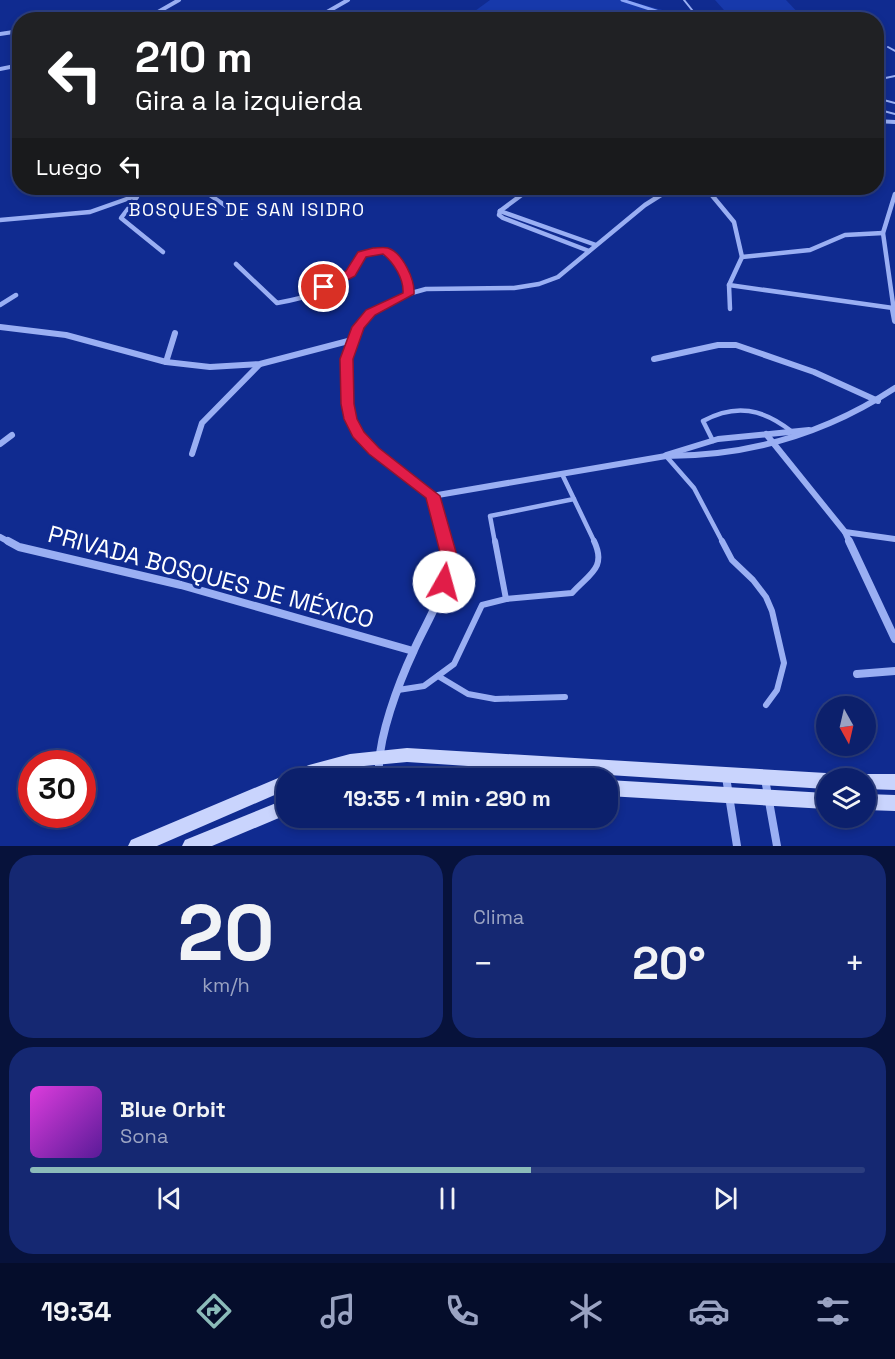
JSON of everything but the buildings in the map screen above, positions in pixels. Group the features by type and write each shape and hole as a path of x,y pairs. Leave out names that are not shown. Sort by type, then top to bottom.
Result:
{"main road":[{"path":"323,768 378,756 406,755 816,780"},
{"path":"876,782 895,782"},
{"path":"137,846 276,786"},
{"path":"618,789 816,801"},
{"path":"876,802 895,803"},
{"path":"191,846 276,811"}],"street":[{"path":"158,12 179,0"},
{"path":"326,12 345,0"},
{"path":"895,194 883,233 895,321"},
{"path":"0,220 90,212 139,195"},
{"path":"139,195 121,218 163,252"},
{"path":"210,195 242,218"},
{"path":"500,211 522,195"},
{"path":"379,768 378,756 398,690 413,651 441,594 447,569 448,552 432,496 374,451 358,434 351,419 346,359 358,327 370,313 408,294 445,287 514,288 539,284 558,277 645,205 661,195"},
{"path":"712,195 734,222 742,257 729,285 730,309"},
{"path":"500,211 596,245"},
{"path":"500,211 499,215 503,218 589,251"},
{"path":"742,257 810,250 846,235 883,233"},
{"path":"236,264 277,303 289,302 341,280 351,273 362,255 373,251 386,251 397,261 409,286 408,294"},
{"path":"729,285 893,308"},
{"path":"0,305 16,295"},
{"path":"0,327 66,335 166,362 210,367 260,364 352,340"},
{"path":"166,362 175,333"},
{"path":"654,359 718,345 736,345 814,372 878,401"},
{"path":"192,454 202,423 260,364"},
{"path":"666,456 683,447 713,441 766,434 795,434 818,429 878,401 895,388"},
{"path":"766,434 845,532 895,639"},
{"path":"432,496 666,456 688,457 774,445 795,434"},
{"path":"0,444 12,435"},
{"path":"845,532 895,539"},
{"name":"PRIVADA BOSQUES DE MÉXICO","path":"0,537 19,547 181,585 413,651"},
{"path":"857,674 895,671"},
{"path":"726,774 736,846"},
{"path":"765,776 777,846"}],"lane":[{"path":"684,0 694,12"},
{"path":"888,47 895,51"},
{"path":"713,441 703,421 713,415 752,412 764,414 795,434"},
{"path":"666,456 694,488 732,560 753,580 766,597 772,611 784,663 777,690 766,705"},
{"path":"398,690 424,686 454,664 482,605 506,599 572,592 599,564 600,555 562,474"},
{"path":"506,599 490,516 574,499"},
{"path":"438,676 468,694 495,699 565,698"}],"shaded area":[{"path":"490,0 626,0 670,12 478,12 475,11"},
{"path":"715,0 786,0 797,12 726,12"}],"waterway":[{"path":"622,0 659,12"}],"district":[{"name":"BOSQUES DE SAN ISIDRO","path":"247,210"}],"route":[{"path":"324,287 351,273 362,255 373,251 386,251 397,261 409,286 408,294 370,313 358,327 346,359 347,404 358,434 374,451 432,496 448,552 444,582"}]}
